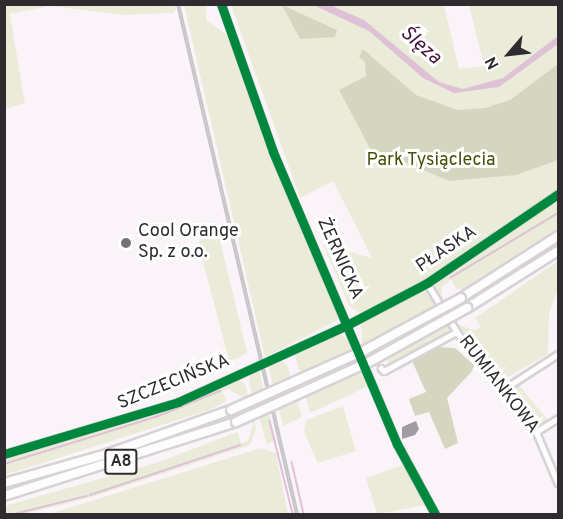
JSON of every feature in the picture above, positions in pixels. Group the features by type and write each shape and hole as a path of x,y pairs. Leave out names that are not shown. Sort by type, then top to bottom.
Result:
{"highway":[{"name":"A8","path":"4,483 167,435 231,410 365,350 461,298 558,236"},
{"name":"A8","path":"4,496 236,422 371,361 467,308 558,251"}],"street":[{"name":"ŻERNICKA","path":"221,4 273,152 349,324 397,444 435,514"},
{"name":"PŁASKA","path":"349,324 427,283 558,194"},
{"path":"427,283 456,332"},
{"name":"SZCZECIŃSKA","path":"4,454 178,402 349,324"},
{"name":"RUMIANKOWA","path":"382,369 456,332 504,389 536,432 558,483"},
{"path":"504,389 558,354"},
{"path":"536,432 558,418"}],"green space":[{"path":"5,4 175,4 176,9 173,13 123,15 51,6 10,14 25,103 5,109"},
{"path":"184,5 207,5 206,20 229,36 270,155 340,314 338,320 265,357"},
{"name":"Park Tysiąclecia","path":"231,5 444,5 459,69 484,66 469,5 558,5 558,191 426,281 361,314 349,306 323,244 372,258 333,181 300,198"},
{"path":"282,5 337,30 335,37 300,39"},
{"path":"363,49 416,95 458,110 485,108 510,100 558,64 558,160 516,175 449,181 385,154 374,156 339,90 366,76 365,62 359,57"},
{"path":"558,197 558,228 463,289 456,289 451,279 442,287 441,295 453,317 433,285"},
{"path":"216,224 247,352 238,359 229,360 198,243"},
{"path":"558,261 558,289 549,314 548,354 503,380 474,349 459,325 475,330 481,327 475,318"},
{"path":"425,291 450,328 446,335 390,365 379,350 370,355 362,342 361,322"},
{"path":"338,334 349,339 369,386 310,413 295,355"},
{"path":"438,347 455,348 476,367 447,398 458,443 445,449 429,412 415,416 409,399 426,392 412,361"},
{"path":"280,360 287,364 302,417 283,426 268,365"},
{"path":"259,369 275,440 267,445 249,383 250,374"},
{"path":"238,379 245,384 256,429 250,445 92,497 24,514 5,514 5,506 162,461 238,432 241,443 248,441 253,425 241,396 227,389 222,392 227,401 209,410 5,475 5,458 145,417"},
{"path":"518,384 547,419 544,423 537,423 515,394 513,389"},
{"path":"343,406 356,451 318,463 304,432 306,420"},
{"path":"261,448 276,453 288,514 49,514"},
{"path":"403,465 426,505 377,514 366,478"}],"shaded area":[{"path":"313,5 330,5 364,20 439,82 463,89 503,78 558,36 558,44 499,87 454,93 423,78 369,31"}],"building":[{"path":"416,421 419,429 415,435 402,439 402,427"}],"waterway":[{"path":"450,278 558,213"},
{"path":"4,464 156,417 220,391"},
{"path":"270,421 293,514"},
{"path":"90,495 240,445"},
{"path":"292,462 304,514"},
{"path":"14,514 87,496"}],"railway":[{"path":"178,4 297,514"}],"cycle path":[{"path":"221,4 273,152 397,444 435,514"},
{"path":"4,454 178,402 349,324 427,283 558,194"}],"place":[{"name":"Cool Orange Sp. z o.o.","path":"126,243"}],"water label":[{"name":"Ślęza","path":"420,46"}]}
